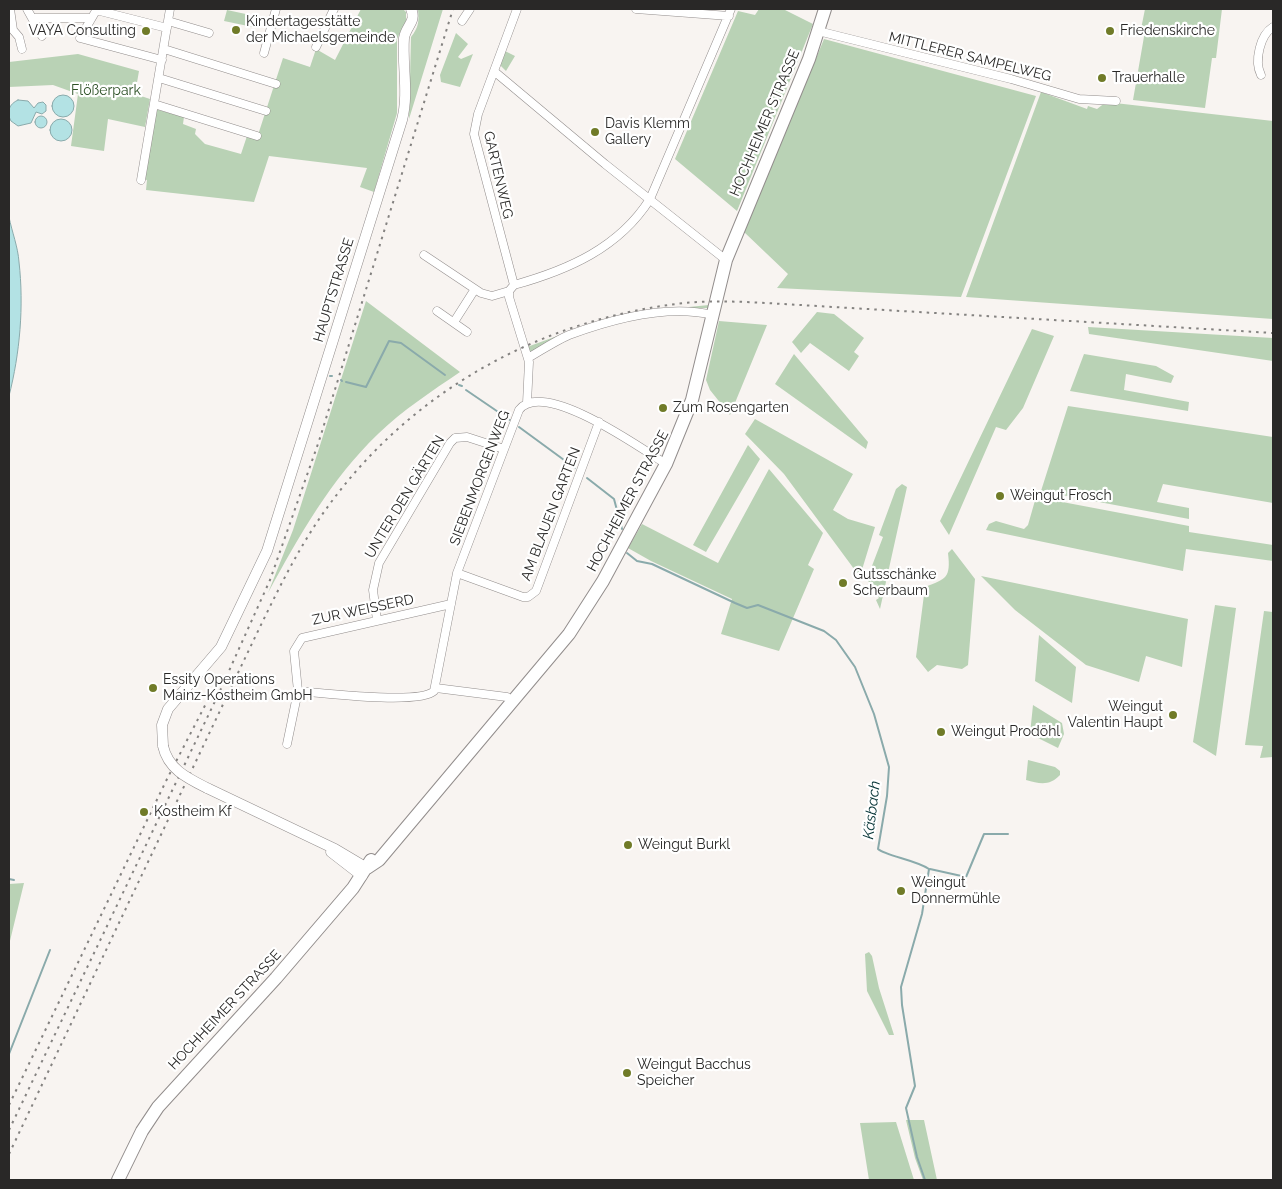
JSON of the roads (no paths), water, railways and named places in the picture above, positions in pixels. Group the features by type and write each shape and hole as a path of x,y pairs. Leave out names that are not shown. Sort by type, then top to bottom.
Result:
{"main road":[{"name":"HOCHHEIMER STRASSE","path":"118,1180 142,1131 158,1107 276,978 364,872 380,860 577,623 603,581 666,464 692,400 726,260 795,92 825,9"}],"street":[{"path":"27,9 42,36"},
{"path":"141,180 170,9"},
{"path":"264,53 276,9"},
{"path":"316,47 334,9"},
{"name":"HAUPTSTRASSE","path":"364,872 322,842 206,788 177,771 167,758 163,746 162,725 168,710 221,647 256,577 273,533 402,120 404,106 404,37 413,20 412,9"},
{"path":"462,21 470,9"},
{"name":"GARTENWEG","path":"517,9 478,114 474,134 512,288 509,297 528,358 526,403"},
{"path":"424,255 475,289 492,296 578,261 604,248 625,231 650,200 730,12 636,9"},
{"path":"10,10 13,30 19,37 22,49"},
{"path":"162,60 80,38 96,10 209,32"},
{"path":"32,18 91,18"},
{"path":"1260,75 1258,66 1262,39 1273,27"},
{"name":"MITTLERER SAMPELWEG","path":"818,31 1011,79 1079,99 1116,101"},
{"path":"164,49 276,84"},
{"path":"494,72 726,260"},
{"path":"159,78 266,111"},
{"path":"154,104 257,136"},
{"path":"454,322 475,289"},
{"path":"437,311 468,332"},
{"path":"528,358 567,336 599,326 671,312 697,311 713,315"},
{"name":"SIEBENMORGENWEG","path":"436,688 457,573 519,410 526,403 536,401 558,406 599,422 625,436 666,464"},
{"name":"AM BLAUEN GARTEN","path":"457,573 523,597 528,597 536,591 599,422"},
{"name":"UNTER DEN GÄRTEN","path":"377,620 373,590 379,562 450,443 455,438 467,437 504,449"},
{"name":"ZUR WEISSERD","path":"287,744 298,691 297,666 294,656 296,646 302,638 451,604"},
{"path":"298,691 413,698 428,696 436,688 507,697"}],"water":[{"path":"63,95 71,98 74,106 71,114 63,117 55,114 52,106 55,98"},
{"path":"18,100 28,101 34,108 38,103 43,102 46,105 46,111 42,114 36,112 31,123 18,126 9,118 9,109"},
{"path":"39,116 43,116 47,122 43,128 39,128 35,124 35,120"},
{"path":"61,119 69,122 72,130 69,138 61,141 53,138 50,130 53,122"},
{"path":"9,217 18,256 21,312 16,363 9,396"}],"waterway":[{"name":"Käsbach","path":"346,382 366,387 389,341 401,343 445,375"},
{"name":"Käsbach","path":"466,390 510,420"},
{"name":"Käsbach","path":"519,427 575,468"},
{"name":"Käsbach","path":"587,478 614,499 622,529"},
{"name":"Käsbach","path":"627,553 637,561 652,564 747,608 758,605 824,631 836,640 855,667 874,714 889,767 887,796 878,849 929,869 922,914 901,987 902,1005 915,1086 906,1108 917,1157 925,1180"},
{"path":"930,869 966,877 984,834 1008,834"},
{"name":"Käsbach","path":"9,879 14,880"},
{"path":"9,1054 50,950"}],"railway":[{"path":"9,1130 219,693 270,580 319,441 453,9"},
{"path":"9,1154 257,633 300,549 332,501 366,461 403,424 444,393 488,365 534,342 583,324 633,311 697,302 722,301 1273,333"},
{"path":"9,1105 168,777 212,692"}],"place":[{"name":"Kindertagesstätte der Michaelsgemeinde","path":"236,30"},
{"name":"VAYA Consulting","path":"146,31"},
{"name":"Friedenskirche","path":"1110,31"},
{"name":"Trauerhalle","path":"1102,78"},
{"name":"Davis Klemm Gallery","path":"595,132"},
{"name":"Zum Rosengarten","path":"663,408"},
{"name":"Weingut Frosch","path":"1000,496"},
{"name":"Gutsschänke Scherbaum","path":"843,583"},
{"name":"Essity Operations Mainz-Kostheim GmbH","path":"153,688"},
{"name":"Weingut Valentin Haupt","path":"1173,715"},
{"name":"Weingut Prodöhl","path":"941,732"},
{"name":"Kostheim Kf","path":"144,812"},
{"name":"Weingut Burkl","path":"628,845"},
{"name":"Weingut Donnermühle","path":"901,891"},
{"name":"Weingut Bacchus Speicher","path":"627,1073"}],"park label":[{"name":"Flößerpark","path":"106,91"}]}
